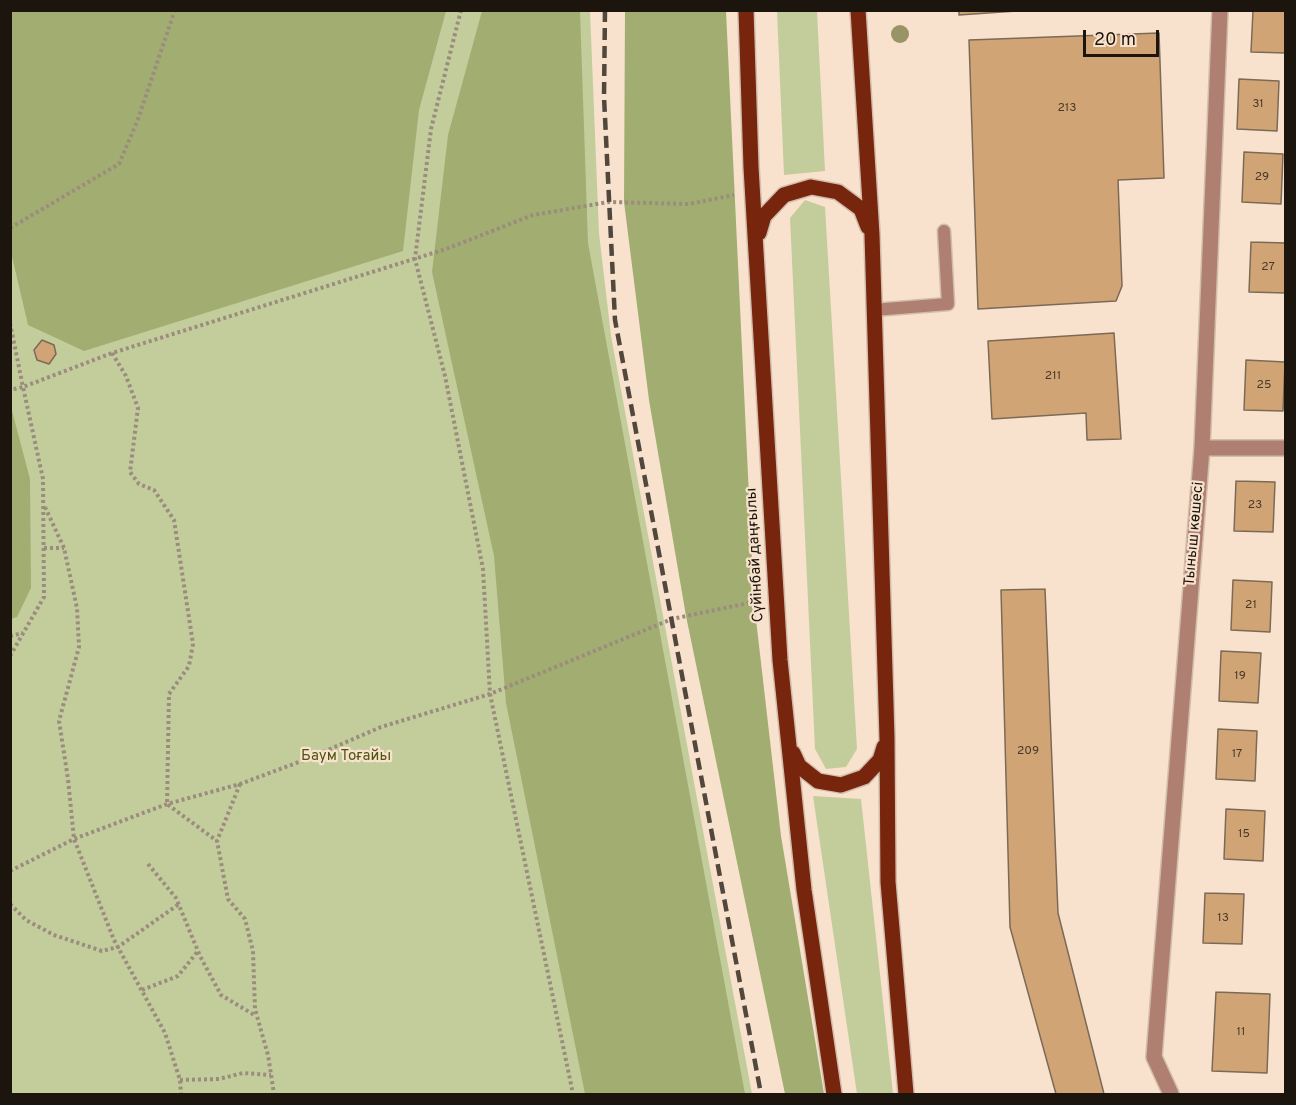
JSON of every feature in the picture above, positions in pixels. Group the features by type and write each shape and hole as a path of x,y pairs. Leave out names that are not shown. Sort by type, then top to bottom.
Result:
{"main road":[{"name":"Сүйінбай даңғылы","path":"746,10 752,190 776,596 804,890 834,1095"},
{"path":"858,10 872,235 887,738 888,882 906,1095"},
{"path":"756,242 764,216 784,195 811,187 838,192 861,210 872,235"},
{"path":"789,745 799,766 818,781 841,785 864,777 880,760 887,738"}],"street":[{"name":"Тыныш көшесі","path":"1171,1095 1154,1057 1202,448 1220,10"},
{"path":"1202,448 1286,448"}],"lane":[{"path":"874,310 948,304 944,231"}],"path":[{"path":"10,228 119,164 138,119 175,10"},
{"path":"461,10 431,129 415,259 445,376 483,569 490,694 573,1095"},
{"path":"10,390 112,353 415,259 533,215 609,202 689,204 752,190"},
{"path":"10,323 43,479 44,505 44,597 10,656"},
{"path":"112,353 126,376 138,408 130,472 140,484 154,490 174,520 193,644 189,666 169,694 167,804"},
{"path":"44,505 64,548 77,608 79,647 59,721 74,838 118,947 165,1033 180,1080 181,1095"},
{"path":"44,548 64,548"},
{"path":"10,871 74,838 167,804 240,784 307,759 381,727 490,694 672,620 776,596"},
{"path":"10,636 24,633"},
{"path":"240,784 217,841 228,899 245,919 253,951 257,1017 271,1075 273,1095"},
{"path":"167,804 217,841"},
{"path":"148,864 179,904 198,951 221,996 257,1017"},
{"path":"10,904 26,920 54,934 102,951 118,947 179,904"},
{"path":"142,990 178,976 198,951"},
{"path":"180,1080 219,1079 243,1073 271,1075"}],"green space":[{"name":"Баум Тоғайы","path":"10,11 590,11 599,233 611,336 752,1094 11,1094"},
{"path":"10,11 446,11 419,110 403,251 84,351 28,325 10,248"},
{"path":"482,11 580,11 588,243 745,1094 585,1094 506,703 494,556 432,272 448,135"},
{"path":"625,11 726,11 754,602 781,836 824,1094 785,1094 686,616 649,400 624,202"},
{"path":"777,11 817,11 825,171 784,175"},
{"path":"805,200 825,207 857,749 846,767 826,769 815,749 790,218"},
{"path":"11,407 30,479 31,588 17,617 11,619"},
{"path":"813,796 861,799 893,1094 857,1094"}],"building":[{"path":"959,10 1031,10 959,15"},
{"path":"1253,10 1286,10 1286,53 1251,52"},
{"path":"1159,33 1164,178 1118,180 1122,286 1116,301 978,309 969,40"},
{"path":"1239,79 1279,81 1277,131 1237,129"},
{"path":"1244,152 1283,154 1281,204 1242,202"},
{"path":"1251,242 1286,243 1286,293 1249,292"},
{"path":"1114,333 1121,439 1087,440 1086,413 992,419 988,341"},
{"path":"42,340 54,345 56,354 49,364 37,360 34,350"},
{"path":"1246,360 1285,362 1283,411 1244,410"},
{"path":"1236,481 1275,482 1273,532 1234,531"},
{"path":"1233,580 1272,582 1270,632 1231,630"},
{"path":"1045,589 1058,913 1104,1094 1056,1094 1010,927 1001,590"},
{"path":"1221,651 1261,653 1258,703 1219,701"},
{"path":"1218,729 1257,731 1255,781 1216,779"},
{"path":"1226,809 1265,811 1263,861 1224,859"},
{"path":"1205,893 1244,894 1242,944 1203,943"},
{"path":"1216,992 1270,994 1267,1073 1212,1071"}],"railway":[{"path":"605,10 604,97 615,320 761,1094"}]}
